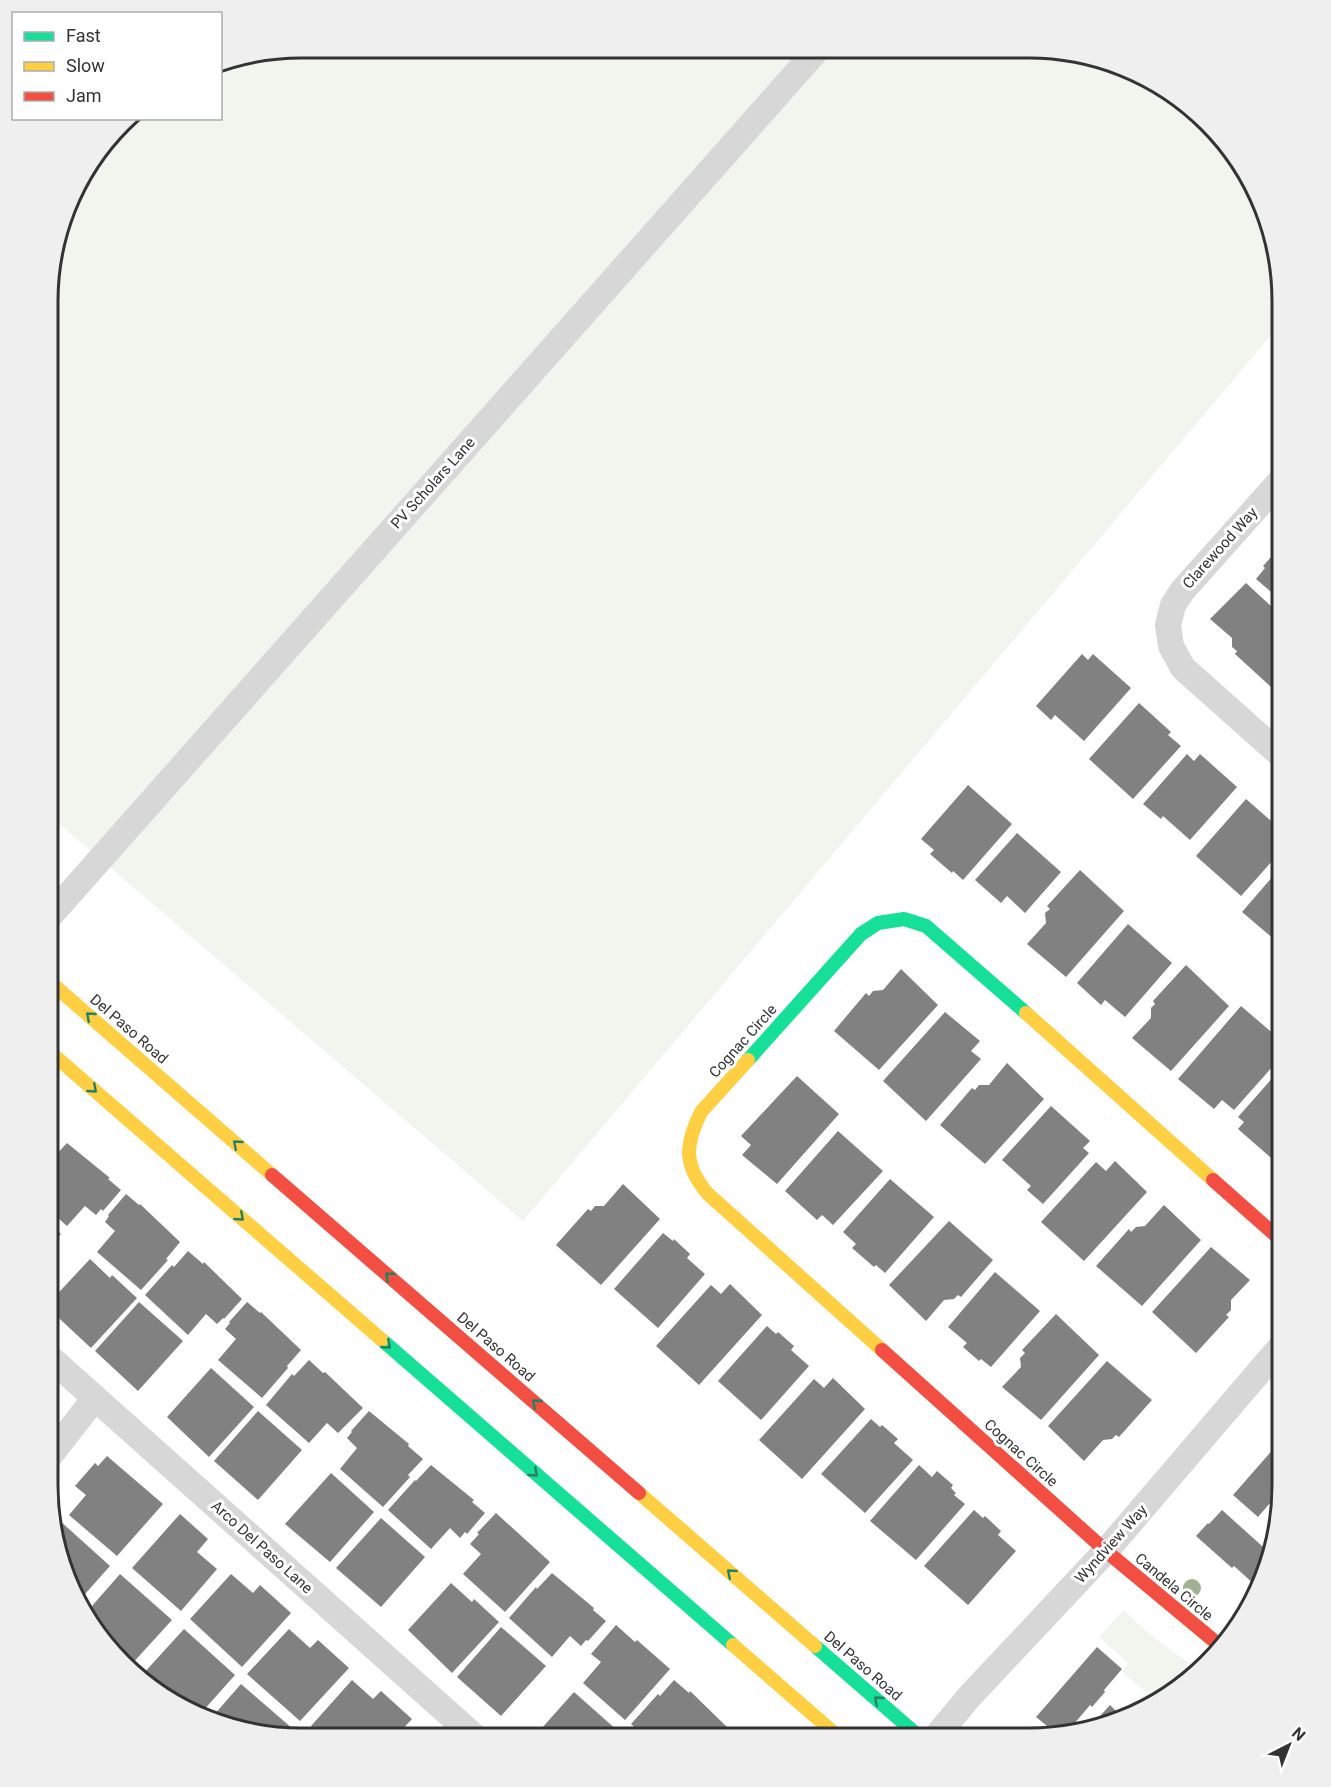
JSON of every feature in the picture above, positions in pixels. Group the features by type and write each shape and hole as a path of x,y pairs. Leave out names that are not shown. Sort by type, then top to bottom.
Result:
{"street":[{"name":"PV Scholars Lane","path":"58,907 810,58"},
{"name":"Clarewood Way","path":"1272,490 1183,590 1173,605 1168,625 1171,646 1183,668 1272,747"},
{"name":"Cognac Circle","path":"1106,1551 708,1194 692,1174 689,1149 694,1125 701,1112 861,934 878,923 904,919 926,926 941,938 1272,1233"},
{"name":"Del Paso Road","path":"58,989 909,1728"},
{"path":"58,1059 828,1728"},
{"name":"Wyndview Way","path":"943,1728 969,1697 1106,1551 1272,1356"},
{"name":"Arco Del Paso Lane","path":"58,1365 465,1728"},
{"path":"58,1445 95,1398"},
{"name":"Candela Circle","path":"1106,1551 1216,1642"}],"shaded area":[{"path":"1030,58 1077,63 1108,71 1151,91 1178,109 1212,141 1232,166 1254,208 1268,254 1272,285 1272,334 523,1221 58,823 58,301 63,254 71,223 91,180 109,153 140,120 222,120 222,71 254,63 285,59"},
{"path":"1124,1610 1155,1638 1190,1663 1177,1679 1154,1694 1146,1692 1122,1672 1128,1663 1099,1637"}],"building":[{"path":"1272,556 1272,593 1256,579 1265,568 1263,566"},
{"path":"1246,583 1272,607 1271,687 1235,654 1237,651 1232,647 1232,638 1210,619"},
{"path":"1082,654 1088,660 1093,654 1131,688 1084,741 1055,715 1051,720 1036,706"},
{"path":"1139,703 1171,732 1168,735 1181,746 1133,799 1089,759"},
{"path":"1187,754 1194,761 1200,754 1237,787 1190,840 1163,816 1161,819 1143,804"},
{"path":"968,785 1012,824 963,880 930,854 934,850 921,839"},
{"path":"1246,799 1272,822 1272,861 1241,896 1196,856"},
{"path":"1017,833 1061,872 1025,913 1007,896 1001,903 975,880"},
{"path":"1080,870 1124,911 1066,977 1027,944 1046,923 1045,913 1050,909 1047,906"},
{"path":"1272,877 1272,938 1242,912"},
{"path":"1128,924 1172,963 1125,1017 1105,1000 1101,1005 1077,983"},
{"path":"1186,965 1229,1006 1171,1071 1132,1038 1151,1018 1151,1008 1155,1004 1153,1001"},
{"path":"901,969 938,1005 879,1070 834,1031 866,993 869,996 873,991 883,990"},
{"path":"1241,1006 1272,1033 1272,1067 1234,1110 1222,1100 1214,1109 1178,1079"},
{"path":"945,1012 980,1041 971,1051 981,1059 926,1121 883,1081"},
{"path":"1007,1063 1044,1099 985,1164 940,1125 972,1088 975,1090 979,1085 989,1085"},
{"path":"797,1076 839,1114 777,1184 742,1155 751,1145 741,1136"},
{"path":"1272,1078 1272,1159 1238,1129 1244,1122 1238,1117"},
{"path":"1051,1106 1090,1141 1083,1148 1089,1153 1043,1204 1027,1190 1031,1186 1002,1160"},
{"path":"838,1131 883,1171 833,1225 822,1215 817,1220 785,1191"},
{"path":"67,1143 110,1178 108,1179 121,1190 103,1211 101,1209 96,1215 85,1206 67,1226 58,1218 58,1153"},
{"path":"1115,1161 1147,1192 1084,1261 1041,1222 1096,1162 1106,1171"},
{"path":"890,1179 934,1217 885,1273 876,1265 874,1267 852,1248 856,1244 843,1232"},
{"path":"623,1184 660,1219 601,1285 556,1245 588,1209 591,1211 595,1206 604,1206"},
{"path":"126,1194 140,1204 180,1242 166,1259 168,1260 141,1290 97,1252 115,1231 105,1222 108,1215"},
{"path":"1164,1205 1201,1240 1142,1306 1096,1266 1129,1229 1131,1232 1136,1227 1145,1226"},
{"path":"949,1221 993,1260 961,1297 958,1295 954,1299 944,1300 926,1321 889,1285"},
{"path":"663,1233 673,1241 674,1239 690,1254 687,1258 705,1274 658,1328 614,1289"},
{"path":"1211,1247 1250,1280 1231,1300 1231,1310 1226,1315 1229,1317 1196,1353 1152,1312"},
{"path":"188,1251 203,1264 204,1262 242,1299 217,1324 206,1314 188,1335 145,1295"},
{"path":"90,1259 110,1278 112,1275 137,1298 91,1348 58,1317 58,1293"},
{"path":"995,1272 1040,1311 991,1367 981,1359 979,1361 963,1347 967,1343 948,1327"},
{"path":"730,1284 762,1315 699,1385 656,1346 711,1285 721,1294"},
{"path":"139,1302 183,1341 138,1391 95,1351"},
{"path":"247,1302 261,1312 301,1350 262,1398 218,1360 236,1339 225,1329"},
{"path":"1056,1314 1099,1355 1041,1420 1002,1387 1021,1367 1020,1358 1025,1353 1022,1350"},
{"path":"767,1326 794,1346 791,1350 809,1366 761,1420 718,1381"},
{"path":"309,1360 363,1408 338,1433 327,1423 309,1443 266,1405 292,1374 294,1376"},
{"path":"1107,1361 1152,1400 1119,1437 1116,1435 1112,1439 1103,1440 1084,1461 1048,1426"},
{"path":"211,1368 254,1407 209,1457 167,1417"},
{"path":"833,1378 865,1409 802,1479 759,1440 814,1379 824,1388"},
{"path":"258,1411 302,1450 258,1500 214,1461"},
{"path":"369,1411 409,1444 408,1446 423,1459 383,1507 340,1469 357,1448 347,1438"},
{"path":"871,1419 898,1439 894,1443 913,1460 865,1513 821,1474"},
{"path":"1272,1450 1272,1501 1258,1517 1233,1495"},
{"path":"107,1456 163,1504 117,1556 69,1515 86,1495 75,1486 95,1463 98,1466"},
{"path":"431,1465 474,1500 472,1502 485,1513 467,1534 465,1532 460,1538 450,1528 431,1549 388,1510"},
{"path":"919,1465 932,1477 937,1471 953,1485 951,1488 956,1493 954,1495 965,1504 916,1560 870,1521"},
{"path":"331,1473 374,1512 330,1562 285,1524"},
{"path":"974,1510 983,1518 985,1516 1001,1531 998,1535 1016,1551 968,1605 924,1566"},
{"path":"1222,1510 1264,1548 1252,1583 1196,1536"},
{"path":"496,1513 550,1562 505,1612 463,1574 481,1554 470,1544"},
{"path":"180,1514 208,1539 197,1552 217,1569 181,1611 132,1568"},
{"path":"381,1518 425,1557 381,1607 336,1568"},
{"path":"62,1522 110,1566 85,1594 71,1564"},
{"path":"552,1573 606,1621 581,1646 570,1636 552,1657 509,1618 536,1587 537,1589"},
{"path":"120,1574 172,1620 134,1661 109,1634 91,1607"},
{"path":"231,1574 253,1593 260,1585 291,1613 242,1667 190,1619"},
{"path":"451,1583 472,1602 474,1599 499,1622 452,1673 408,1630"},
{"path":"616,1625 670,1669 625,1720 583,1683 601,1662 591,1654"},
{"path":"501,1627 546,1666 501,1716 457,1677"},
{"path":"184,1629 235,1675 205,1709 166,1688 145,1671"},
{"path":"289,1629 310,1648 318,1640 349,1668 300,1721 247,1674"},
{"path":"1097,1647 1122,1669 1092,1707 1090,1705 1074,1724 1049,1728 1036,1717"},
{"path":"352,1680 373,1699 381,1691 412,1719 404,1728 313,1728 311,1726"},
{"path":"674,1680 689,1693 690,1691 728,1728 635,1728 631,1724 658,1694 660,1696"},
{"path":"241,1684 292,1728 254,1724 216,1713"},
{"path":"574,1692 615,1728 542,1728"},
{"path":"1110,1705 1117,1712 1108,1716 1098,1719"}],"traffic: fast":[{"path":"748,1060 861,934 878,923 904,919 926,926 1026,1013"},
{"path":"382,1340 733,1645"},
{"path":"815,1646 909,1728"}],"traffic: slow":[{"path":"58,989 272,1175"},
{"path":"1026,1013 1213,1180"},
{"path":"58,1059 382,1340"},
{"path":"748,1060 701,1112 690,1145 689,1154 694,1174 708,1194 882,1350"},
{"path":"639,1493 815,1646"},
{"path":"733,1645 828,1728"}],"traffic: jam":[{"path":"272,1175 639,1493"},
{"path":"1213,1180 1272,1232"},
{"path":"882,1350 1106,1551 1216,1642"}]}
